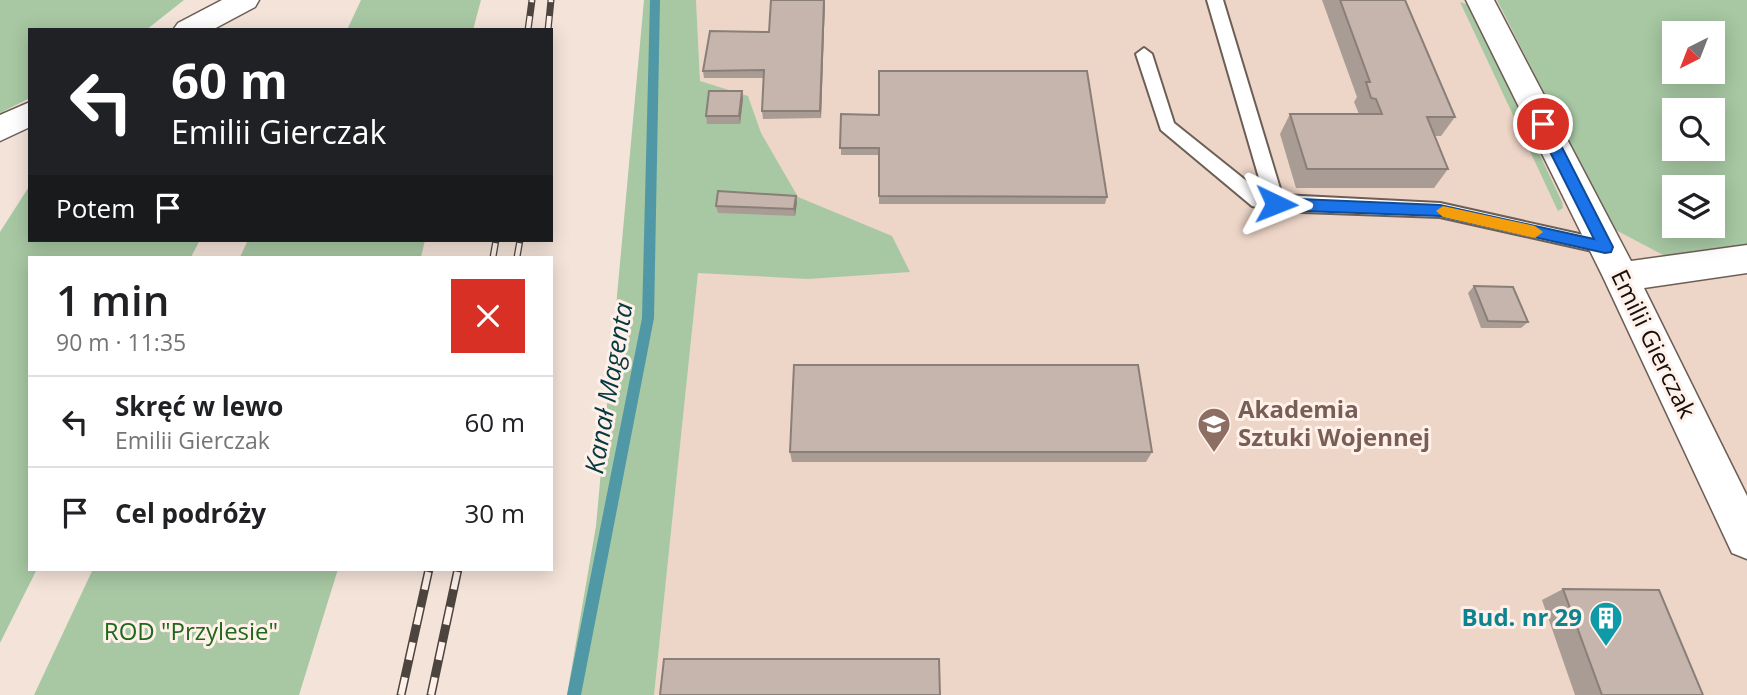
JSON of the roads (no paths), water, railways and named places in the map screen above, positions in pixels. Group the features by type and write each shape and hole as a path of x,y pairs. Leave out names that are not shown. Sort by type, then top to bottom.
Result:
{"street":[{"path":"192,28 245,0"},
{"name":"Emilii Gierczak","path":"1480,0 1613,262 1747,539"},
{"path":"0,129 28,114"},
{"path":"1613,262 1747,260"}],"lane":[{"path":"1215,0 1276,204"},
{"path":"1144,54 1167,126 1258,201 1440,211 1613,262"}],"waterway":[{"name":"Kanał Magenta","path":"574,695 648,318 655,0"}],"railway":[{"path":"528,28 532,0"},
{"path":"548,28 551,0"},
{"path":"493,256 496,242"},
{"path":"517,256 520,242"},
{"path":"401,695 429,571"},
{"path":"431,695 458,571"}],"place":[{"name":"Akademia Sztuki Wojennej","path":"1214,454"},
{"name":"Bud. nr 29","path":"1606,648"}],"park label":[{"name":"ROD \"Przylesie\"","path":"191,632"}]}
